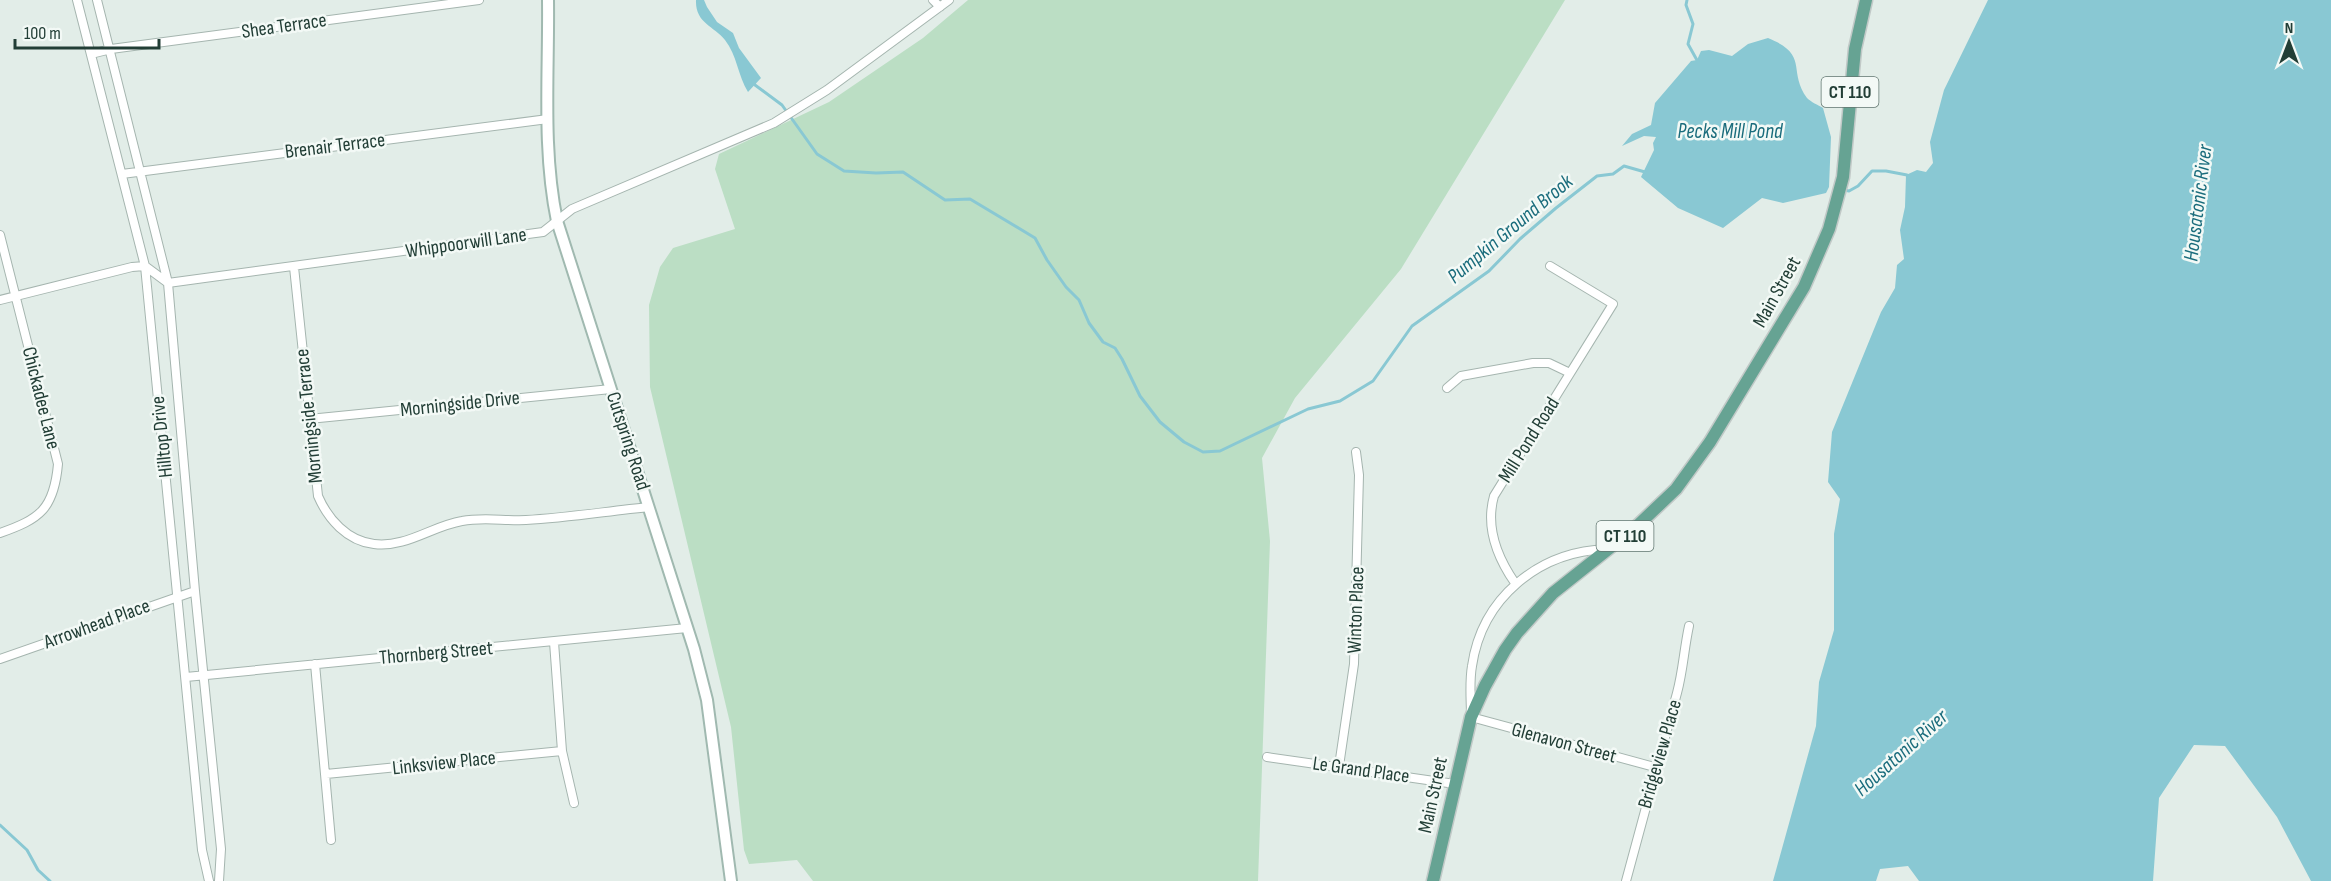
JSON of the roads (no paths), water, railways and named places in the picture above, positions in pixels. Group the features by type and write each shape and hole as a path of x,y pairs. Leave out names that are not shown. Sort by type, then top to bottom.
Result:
{"main road":[{"name":"Main Street","path":"1433,881 1471,717 1489,678 1517,633 1553,593 1663,504 1689,474 1804,287 1829,229 1840,189 1855,49 1866,0"}],"street":[{"name":"Hilltop Drive","path":"77,0 145,266 202,850 209,881"},
{"name":"Hilltop Drive","path":"97,0 168,283 195,591 221,849 219,881"},
{"name":"Shea Terrace","path":"91,54 111,49 478,0"},
{"name":"Cutspring Road","path":"548,0 550,182 557,221 687,628 707,700 731,881"},
{"path":"933,0 940,8"},
{"name":"Whippoorwill Lane","path":"168,283 543,232 572,209 774,123 858,69 949,0"},
{"name":"Brenair Terrace","path":"122,174 548,118"},
{"name":"Chickadee Lane","path":"0,236 58,464 55,487 37,518 0,533"},
{"path":"0,300 132,267 145,266 168,283"},
{"name":"Mill Pond Road","path":"1515,583 1505,568 1490,526 1490,511 1494,496 1613,304 1550,266"},
{"name":"Morningside Terrace","path":"294,267 316,485 323,507 330,518 348,534 373,544 406,541 451,523 465,520 528,520 649,507"},
{"path":"1447,388 1461,376 1540,362 1549,363 1570,373"},
{"name":"Morningside Drive","path":"309,419 611,389"},
{"name":"Winton Place","path":"1339,766 1354,664 1359,475 1356,452"},
{"name":"Main Street","path":"1471,717 1470,682 1476,647 1495,607 1515,583 1539,568 1586,550 1608,549"},
{"name":"Arrowhead Place","path":"0,659 195,591"},
{"name":"Bridgeview Place","path":"1626,881 1683,669 1683,649 1689,626"},
{"name":"Thornberg Street","path":"186,677 687,628"},
{"path":"554,642 562,751 574,803"},
{"path":"315,664 331,840"},
{"name":"Glenavon Street","path":"1471,717 1658,768"},
{"name":"Linksview Place","path":"326,774 562,751"},
{"name":"Le Grand Place","path":"1267,757 1455,784"}],"water":[{"path":"696,0 704,0 717,22 733,33 739,48 761,78 748,92 729,46 721,35 702,19"},
{"name":"Housatonic River","path":"1988,0 2331,0 2331,881 2311,881 2277,817 2225,746 2194,745 2159,798 2153,881 1919,881 1908,866 1880,869 1876,881 1773,881 1816,726 1819,682 1834,630 1834,534 1840,499 1828,482 1832,432 1881,312 1895,288 1897,265 1904,259 1900,230 1905,207 1906,175 1917,170 1926,172 1933,163 1930,142 1944,90"},
{"name":"Pecks Mill Pond","path":"1768,38 1781,44 1794,57 1801,88 1807,98 1823,108 1831,137 1829,187 1826,193 1783,203 1762,198 1723,228 1678,208 1641,177 1654,150 1653,143 1656,137 1644,136 1622,146 1632,134 1651,125 1655,103 1691,61 1697,60 1701,51 1709,50 1732,56 1748,44"}],"waterway":[{"path":"1687,0 1686,5 1693,24 1688,44 1698,62"},
{"name":"Pumpkin Ground Brook","path":"753,81 755,85 782,105 817,154 844,171 903,172 945,200 970,199 1035,238 1066,287 1079,300 1089,323 1103,342 1115,348 1140,396 1160,422 1184,442 1203,452 1220,451 1308,409 1340,401 1373,381 1412,326 1489,271 1520,239 1597,176 1613,174 1624,166 1645,172"},
{"path":"1844,190 1849,191 1858,186 1872,171 1907,175"},
{"path":"0,825 27,850 38,870 50,881"}]}
